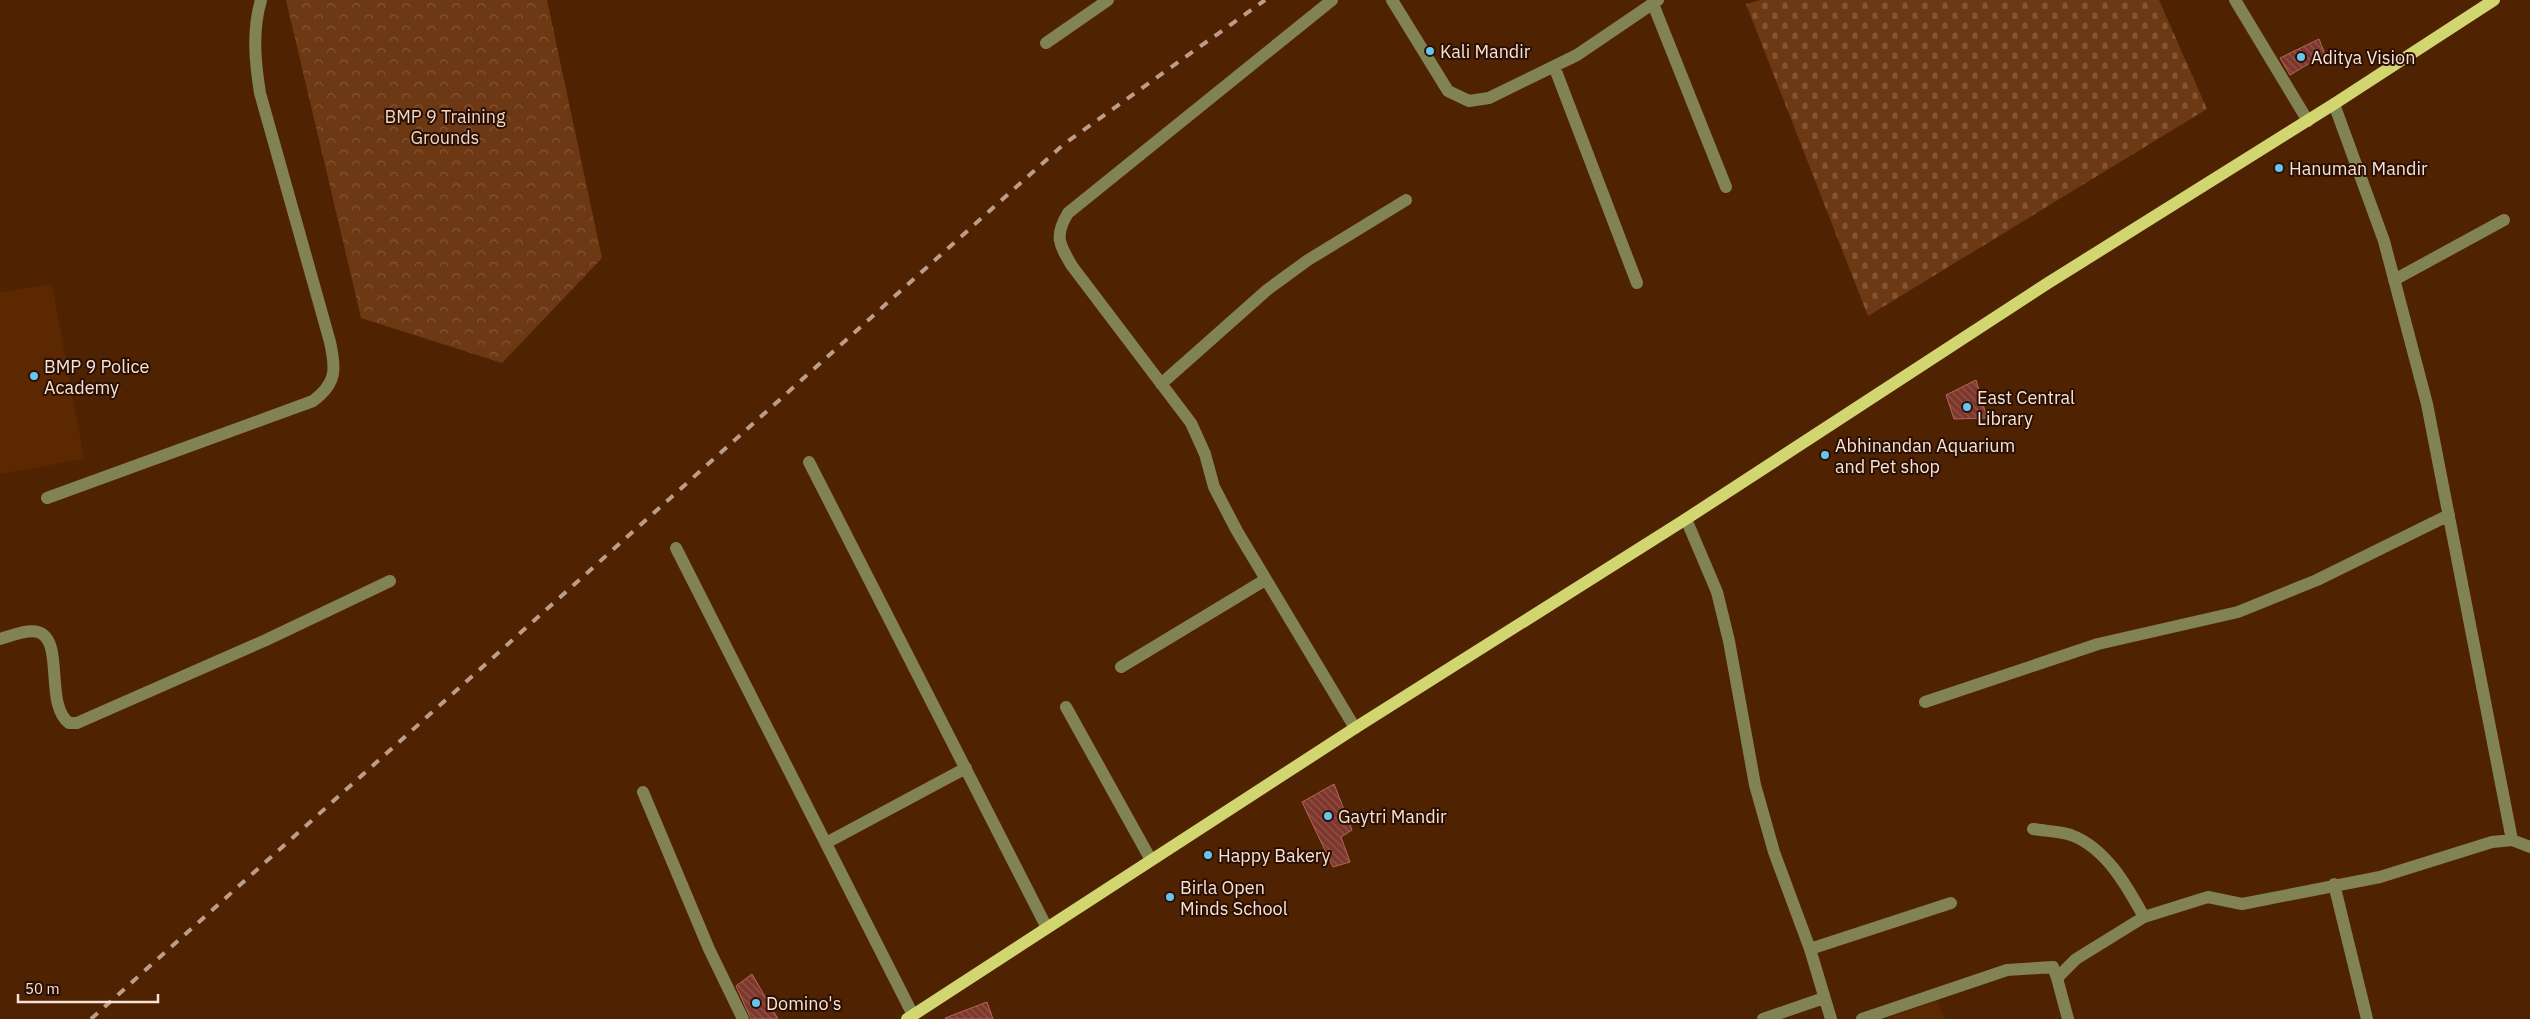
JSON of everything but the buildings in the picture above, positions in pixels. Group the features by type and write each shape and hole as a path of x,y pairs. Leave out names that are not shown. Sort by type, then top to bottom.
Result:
{"main road":[{"path":"910,1017 1355,728 1686,519 2048,283 2308,121 2494,0"}],"street":[{"path":"47,498 313,401 326,391 332,377 333,358 330,342 260,93 254,56 257,13 261,0"},
{"path":"1046,42 1108,0"},
{"path":"1332,0 1068,213 1060,228 1060,245 1072,266 1191,422 1199,438 1214,488 1265,580 1355,728"},
{"path":"1392,0 1448,91 1458,98 1469,101 1489,98 1577,55 1655,2 1726,187"},
{"path":"2235,0 2308,121"},
{"path":"1554,66 1638,283"},
{"path":"2334,104 2384,241 2427,404 2512,840"},
{"path":"1161,384 1267,290 1308,260 1406,200"},
{"path":"2394,280 2504,220"},
{"path":"809,462 1047,928"},
{"path":"1925,702 2098,644 2238,612 2317,580 2449,515"},
{"path":"1686,519 1717,592 1729,640 1755,785 1774,852 1810,949 1831,1019"},
{"path":"676,548 826,843 910,1017"},
{"path":"1121,667 1265,580"},
{"path":"0,639 31,631 39,632 45,637 52,654 56,702 59,712 69,723 77,723 248,648 390,582"},
{"path":"1066,707 1151,860"},
{"path":"826,843 966,768"},
{"path":"643,792 709,948 743,1019"},
{"path":"2033,829 2070,834 2089,844 2113,868 2129,889 2144,917"},
{"path":"2058,978 2076,959 2144,917 2208,897 2242,904 2334,884 2380,877 2492,842 2512,840 2530,848"},
{"path":"2334,884 2367,1019"},
{"path":"1810,949 1951,903"},
{"path":"1862,1019 2007,970 2053,967 2058,978 2068,1019"},
{"path":"1762,1019 1824,998"}],"shaded area":[{"name":"BMP 9 Police Academy","path":"52,284 84,459 0,474 0,292"},
{"path":"1937,1001 1945,1019 1885,1019"}],"green space":[{"name":"BMP 9 Training Grounds","path":"286,0 547,0 602,258 502,363 361,318"},
{"path":"1760,0 2159,0 2207,109 1868,316 1746,4"}],"railway":[{"path":"91,1019 1064,144 1265,0"}],"place":[{"name":"Kali Mandir","path":"1430,51"},
{"name":"Aditya Vision","path":"2301,57"},
{"name":"Hanuman Mandir","path":"2279,168"},
{"name":"BMP 9 Police Academy","path":"34,376"},
{"name":"East Central Library","path":"1967,407"},
{"name":"Abhinandan Aquarium and Pet shop","path":"1825,455"},
{"name":"Gaytri Mandir","path":"1328,816"},
{"name":"Happy Bakery","path":"1208,855"},
{"name":"Birla Open Minds School","path":"1170,897"},
{"name":"Domino's","path":"756,1003"}]}
